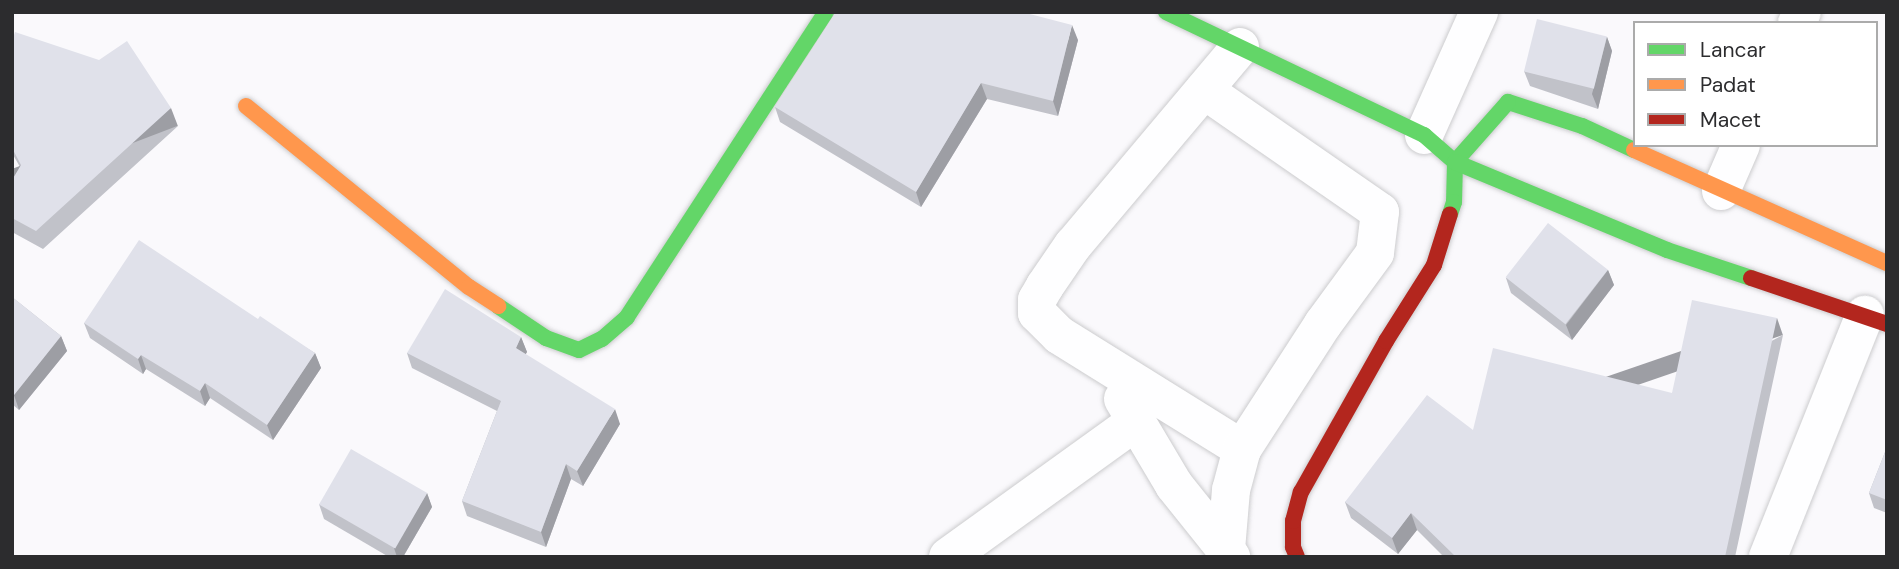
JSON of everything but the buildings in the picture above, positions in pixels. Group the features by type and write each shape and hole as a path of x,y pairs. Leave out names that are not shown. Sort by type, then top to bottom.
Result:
{"street":[{"path":"246,106 469,286 546,338 579,350 603,339 626,317 826,12"},
{"path":"1166,12 1424,135 1455,162 1667,250 1876,319 1768,557"},
{"path":"1424,135 1479,12"},
{"path":"1240,47 1073,245 1037,300 1037,313 1045,322 1106,366 1242,449"},
{"path":"1204,90 1380,212 1375,253 1323,324 1242,449 1231,490 1228,553"},
{"path":"1297,557 1293,547 1293,521 1301,492 1386,341 1434,265 1454,202 1455,162 1508,102 1582,126 1721,191 1887,262"},
{"path":"1721,191 1740,147"},
{"path":"1106,366 1135,422 1174,485 1228,553"},
{"path":"948,557 1135,422"}],"traffic: fast":[{"path":"498,306 546,338 579,350 602,339 627,317 826,12"},
{"path":"1166,12 1424,135 1455,162 1454,202 1450,214"},
{"path":"1634,150 1582,126 1508,102 1455,162 1667,250 1751,278"}],"traffic: slow":[{"path":"246,106 469,287 498,306"},
{"path":"1634,150 1887,263"}],"traffic: jam":[{"path":"1297,557 1293,547 1293,521 1301,492 1386,341 1434,265 1450,214"},
{"path":"1751,278 1887,324"}]}
